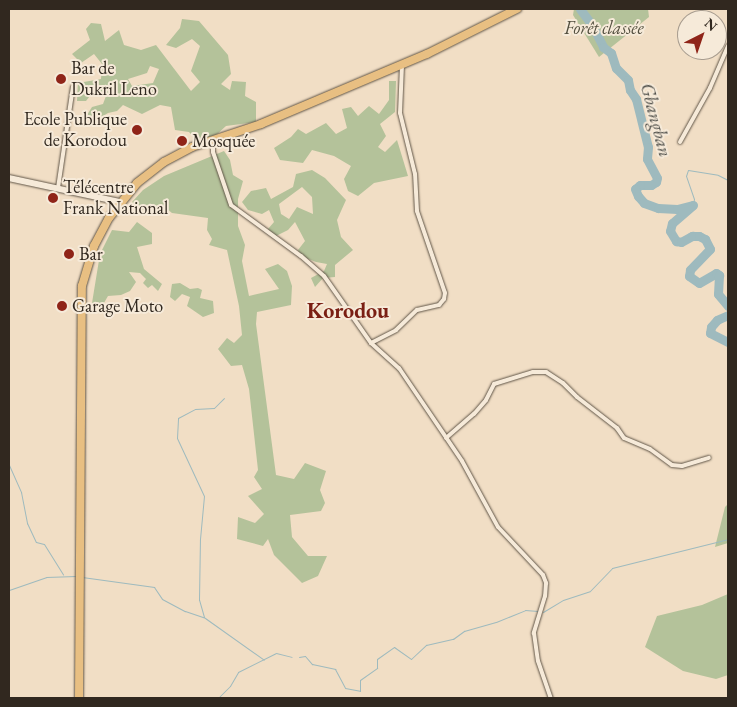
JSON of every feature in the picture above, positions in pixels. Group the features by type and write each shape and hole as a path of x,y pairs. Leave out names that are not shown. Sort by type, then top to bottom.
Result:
{"highway":[{"path":"79,698 82,286 88,261 98,236 120,202 136,183 164,162 192,147 261,124 427,54 517,9"}],"street":[{"path":"680,142 710,88 728,46"},
{"path":"371,343 396,330 417,310 439,305 444,299 445,293 417,211 415,174 400,113 402,63"},
{"path":"58,188 73,87"},
{"path":"213,140 213,152 231,205 301,256 324,276 371,343 399,368 462,461 498,527 542,575 546,583 545,596 535,639 538,661 551,698"},
{"path":"9,178 120,202"},
{"path":"446,438 474,414 486,400 494,384 533,372 546,372 563,383 577,397 617,428 624,438 650,449 672,465 682,466 709,458"}],"green space":[{"name":"Forêt classée","path":"574,9 648,9 649,17 599,57 573,15"},
{"path":"182,19 199,21 228,55 231,74 221,84 230,90 232,81 246,82 245,96 256,102 256,122 226,126 215,136 196,140 189,132 175,130 171,107 160,105 142,114 123,105 117,111 108,113 96,120 87,115 92,107 103,104 106,96 93,92 86,101 77,101 78,83 101,79 102,64 94,54 81,63 72,54 90,40 86,29 91,23 101,24 105,41 119,30 124,45 141,50 156,45 191,91 200,82 191,71 200,46 192,39 176,48 166,45 180,28","holes":["150,66 159,69 153,83 132,86 128,79 147,73"]},
{"path":"389,81 396,81 395,112 380,124 386,136 378,147 385,152 397,140 408,176 374,183 358,196 348,191 344,179 351,166 334,156 312,150 303,163 280,160 274,148 291,137 298,129 306,134 326,123 336,134 347,128 342,109 351,107 358,116 369,106 379,114 389,100"},
{"path":"224,151 230,160 233,175 243,181 238,199 238,226 245,245 242,261 249,296 279,289 265,269 278,264 287,271 292,286 291,305 257,312 256,324 276,475 294,479 305,463 326,471 320,490 325,503 321,511 290,515 292,537 308,556 327,556 318,576 302,583 274,555 268,539 263,546 237,539 238,517 255,523 264,514 248,496 262,489 254,477 258,470 249,389 242,365 231,366 218,349 227,338 234,343 242,335 239,306 227,250 209,245 212,239 207,230 208,218 172,213 161,204 143,210 132,202 143,190 164,176"},
{"path":"312,170 325,178 346,200 337,220 341,237 353,250 335,265 335,277 323,278 315,287 311,278 324,271 327,264 301,256 298,250 305,241 295,222 288,230 274,237 268,229 274,222 269,210 262,214 248,210 242,202 251,191 266,188 271,199 293,187 296,174","holes":["302,187 312,197 313,214 297,207 289,219 281,214 279,204"]},
{"path":"137,222 152,233 152,244 137,247 144,269 162,284 158,291 152,285 148,288 143,283 146,279 140,273 129,272 136,282 130,291 121,295 108,296 101,308 92,303 100,254 112,230 129,232"},
{"path":"180,283 190,289 198,288 202,290 200,298 213,301 214,313 203,317 187,306 190,297 182,294 175,301 170,297 172,284"},
{"path":"728,504 728,543 715,547 725,507"},
{"path":"728,594 728,675 716,679 683,671 645,647 657,616 702,605"}],"waterway":[{"name":"Gbangban","path":"580,9 592,25 603,47 611,53 616,68 628,80 630,90 636,99 648,147 647,159 657,178 656,182 651,185 640,185 635,189 638,196 644,203 658,208 677,209 693,205 672,223 670,231 676,241 681,242 692,236 699,236 705,239 710,249 690,270 689,276 699,283 716,273 719,275 718,294 728,306"},
{"path":"693,205 694,199 686,176 688,170 718,175 728,180"},
{"name":"Gbangban","path":"728,315 717,320 711,327 710,333 728,342"},
{"path":"204,617 199,600 200,539 204,496 177,438 178,418 195,409 214,408 224,398"},
{"path":"9,465 21,492 27,523 36,542 44,544 63,575"},
{"path":"543,612 563,600 590,591 612,568 728,539"},
{"path":"9,590 46,577 76,576"},
{"path":"82,577 154,587 162,599 185,611 205,618 264,660"},
{"path":"299,657 305,656 312,664 335,669 345,688 360,691 360,680 377,668 377,659 394,647 411,659 426,645 453,639 464,631 496,622 525,610 538,611"},
{"path":"218,698 230,686 238,672 276,653 292,657"}],"place":[{"name":"Bar de Dukril Leno","path":"61,79"},
{"name":"Ecole Publique de Korodou","path":"137,130"},
{"name":"Mosquée","path":"182,141"},
{"name":"Télécentre Frank National","path":"53,198"},
{"name":"Bar","path":"69,254"},
{"name":"Garage Moto","path":"62,306"}],"district":[{"name":"Korodou","path":"348,311"}]}
